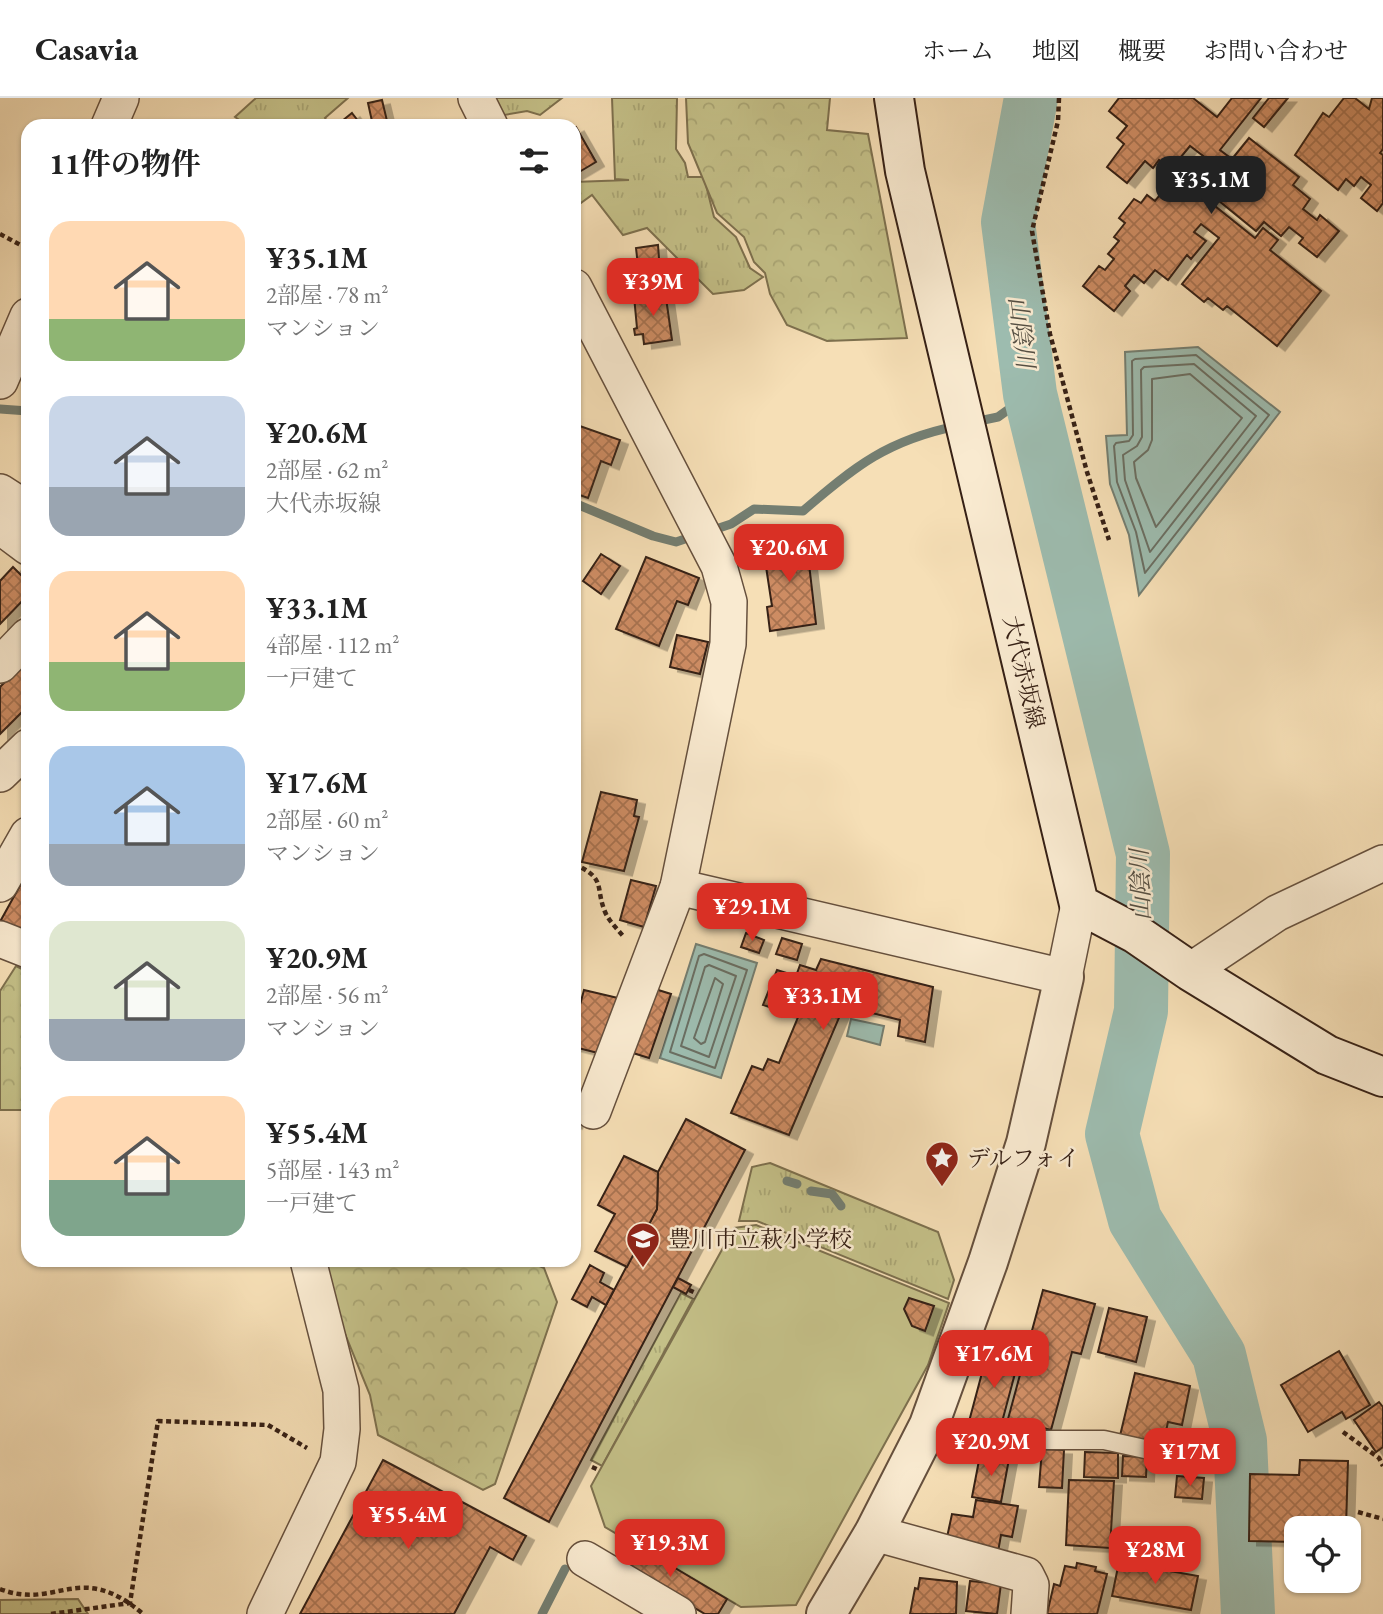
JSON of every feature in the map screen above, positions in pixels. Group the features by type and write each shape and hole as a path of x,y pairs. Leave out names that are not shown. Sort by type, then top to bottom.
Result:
{"main road":[{"name":"大代赤坂線","path":"894,98 905,171 1079,904"},
{"path":"1079,904 1136,934 1189,971 1327,1055 1383,1077"},
{"path":"826,1614 874,1533 929,1425 988,1262 1026,1143 1065,977"}],"street":[{"path":"112,119 121,98"},
{"path":"476,98 486,119"},
{"path":"581,300 719,566 729,602 728,644 678,887 593,1111"},
{"path":"0,382 21,332"},
{"path":"0,492 15,536"},
{"path":"0,665 21,643"},
{"path":"0,774 21,754"},
{"path":"0,884 21,847"},
{"path":"1189,971 1277,913 1383,863"},
{"path":"678,887 1065,977 1079,904"},
{"path":"0,939 21,947"},
{"path":"265,1614 338,1462 342,1429 341,1390 310,1267"},
{"path":"874,1533 1026,1576 1031,1585 1029,1614"},
{"path":"584,1559 678,1614"}],"lane":[{"path":"929,1425 956,1440 1104,1440 1199,1461"}],"path":[{"path":"1059,98 1058,121 1032,231 1051,334 1087,472 1109,540"},
{"path":"0,234 21,245"},
{"path":"581,867 591,872 601,886 606,914 630,944 638,992"},
{"path":"689,1290 696,1293"},
{"path":"130,1603 158,1421 268,1425 309,1449 329,1430 342,1429"},
{"path":"1343,1432 1379,1458 1383,1465"},
{"path":"592,1467 599,1470"},
{"path":"1358,1512 1383,1519"},
{"path":"0,1589 23,1596 78,1586 111,1591 143,1614"},
{"path":"51,1614 130,1603"}],"green space":[{"path":"256,98 348,98 326,119 235,117"},
{"path":"483,98 562,98 540,115 527,111 493,117"},
{"path":"612,98 677,98 676,149 685,163 688,177 704,177 714,217 736,237 750,268 763,277 744,290 713,294 647,228 623,235 592,195 581,203 581,182 629,180 615,179"},
{"path":"686,98 830,98 827,130 868,134 907,338 827,341 787,325 770,294 765,273 754,262 744,237 717,213 688,143"},
{"path":"16,966 21,968 21,1110 0,1110 0,991"},
{"path":"770,1163 938,1232 954,1280 948,1299 757,1221 739,1221 752,1167"},
{"path":"756,1225 949,1303 928,1365 796,1605 741,1607 605,1527 591,1486 734,1228"},
{"path":"326,1267 544,1268 557,1302 495,1484 483,1490 378,1435 370,1395 334,1307"},
{"path":"681,1293 693,1299 602,1466 591,1460"},
{"path":"78,1599 88,1614 0,1614 0,1600"}],"water":[{"path":"1198,347 1280,412 1139,595 1129,535 1110,484 1106,436 1127,435 1125,352"},
{"path":"696,944 757,963 721,1078 660,1058"},
{"path":"851,1019 884,1026 880,1045 847,1036"}],"building":[{"path":"1119,98 1193,98 1217,117 1232,98 1261,98 1220,150 1232,159 1249,138 1299,177 1293,185 1310,199 1303,209 1317,220 1320,215 1339,231 1317,257 1299,243 1303,238 1289,227 1281,236 1264,222 1256,231 1219,201 1215,206 1255,238 1263,228 1278,240 1270,250 1321,291 1277,346 1227,306 1223,310 1208,298 1204,302 1182,284 1219,238 1201,224 1194,232 1206,241 1191,259 1187,255 1168,280 1155,270 1144,283 1134,275 1125,286 1130,291 1114,311 1083,286 1099,266 1105,270 1114,259 1108,254 1119,241 1114,237 1125,223 1119,218 1134,199 1141,203 1147,195 1155,201 1169,184 1184,196 1211,162 1190,146 1171,169 1159,160 1153,168 1145,161 1127,183 1107,167 1124,144 1117,138 1127,126 1109,111"},
{"path":"1269,98 1288,98 1264,127 1253,118"},
{"path":"1344,98 1355,98 1369,109 1372,98 1383,98 1383,149 1380,153 1383,155 1383,203 1377,211 1361,198 1371,185 1361,177 1354,186 1346,179 1338,190 1295,155 1323,113 1329,117"},
{"path":"382,100 387,119 371,119 368,103"},
{"path":"352,113 357,119 344,119"},
{"path":"581,136 596,162 581,171"},
{"path":"658,245 660,272 639,275 636,248"},
{"path":"665,291 672,340 644,344 643,334 635,335 634,329 637,328 634,296"},
{"path":"581,426 620,440 611,465 601,461 588,498 581,496"},
{"path":"791,536 792,541 806,538 816,624 770,631 767,607 772,606 763,547 767,547 766,542"},
{"path":"826,542 827,555 820,556 818,543"},
{"path":"601,554 620,566 601,594 583,581"},
{"path":"646,557 699,578 688,605 677,601 659,646 616,629"},
{"path":"13,567 21,575 21,602 0,624 0,581"},
{"path":"677,635 708,642 700,674 670,667"},
{"path":"21,666 21,713 0,734 0,687"},
{"path":"601,792 637,800 634,816 639,817 624,871 582,862"},
{"path":"631,880 656,886 644,927 620,920"},
{"path":"21,884 21,932 1,920"},
{"path":"746,933 764,940 759,953 741,947"},
{"path":"782,938 802,944 797,960 776,954"},
{"path":"821,959 933,987 925,1042 898,1036 900,1020 844,1006 789,1135 731,1113 752,1066 763,1070 768,1059 779,1063 806,998 804,997 796,1016 763,1005 777,970 796,976 800,965 816,970"},
{"path":"655,989 671,994 649,1058 633,1053"},
{"path":"584,990 618,998 606,1055 581,1049 581,1001"},
{"path":"686,1119 745,1150 549,1522 504,1498 657,1209 658,1172"},
{"path":"624,1156 658,1172 657,1209 627,1267 595,1251 615,1214 598,1205"},
{"path":"590,1265 604,1273 600,1282 614,1290 606,1305 592,1297 587,1307 572,1299"},
{"path":"678,1278 691,1285 686,1294 673,1287"},
{"path":"1043,1290 1095,1304 1081,1354 1072,1352 1051,1430 1008,1419"},
{"path":"909,1298 934,1306 925,1331 912,1326 904,1309"},
{"path":"1109,1308 1147,1317 1136,1362 1098,1352"},
{"path":"990,1343 1021,1351 998,1437 967,1429"},
{"path":"1339,1351 1370,1405 1346,1419 1342,1412 1308,1432 1281,1385"},
{"path":"1135,1373 1190,1386 1182,1425 1168,1422 1162,1449 1119,1440"},
{"path":"1379,1402 1383,1407 1383,1447 1376,1452 1354,1420"},
{"path":"1042,1449 1064,1450 1062,1488 1039,1487"},
{"path":"1085,1452 1118,1453 1118,1478 1084,1477"},
{"path":"980,1455 1009,1459 1001,1502 972,1497"},
{"path":"1123,1456 1147,1457 1146,1477 1122,1476"},
{"path":"383,1460 526,1536 513,1560 490,1547 454,1614 300,1614"},
{"path":"1300,1460 1348,1461 1346,1516 1284,1516 1284,1542 1249,1541 1250,1474 1299,1475"},
{"path":"1177,1476 1204,1478 1202,1499 1175,1497"},
{"path":"1069,1480 1114,1481 1110,1548 1066,1545"},
{"path":"976,1500 1018,1506 1012,1537 1001,1535 998,1552 946,1542 952,1514 973,1517"},
{"path":"628,1540 727,1599 718,1614 705,1614 615,1561"},
{"path":"1119,1562 1198,1576 1191,1610 1112,1596"},
{"path":"1077,1563 1096,1567 1095,1571 1107,1574 1097,1614 1047,1614 1054,1584 1060,1586 1065,1566 1076,1568"},
{"path":"920,1578 957,1582 956,1614 910,1614 915,1588 918,1589"},
{"path":"970,1581 1001,1584 997,1614 966,1611"}],"waterway":[{"name":"山陰川","path":"1031,98 1008,222 1030,394 1143,854 1141,1011 1112,1134 1135,1220 1219,1355 1240,1441 1248,1614"},
{"path":"974,422 998,417 1030,394"},
{"path":"0,409 21,410"},
{"path":"707,532 731,524 754,509 803,511 856,468 892,447 957,426"},
{"path":"581,506 653,536 676,542 694,536"},
{"path":"787,1181 797,1184"},
{"path":"811,1191 832,1194 841,1206"},
{"path":"542,1614 565,1569"}],"place":[{"name":"デルフォイ","path":"942,1188"},
{"name":"豊川市立萩小学校","path":"643,1269"}]}
